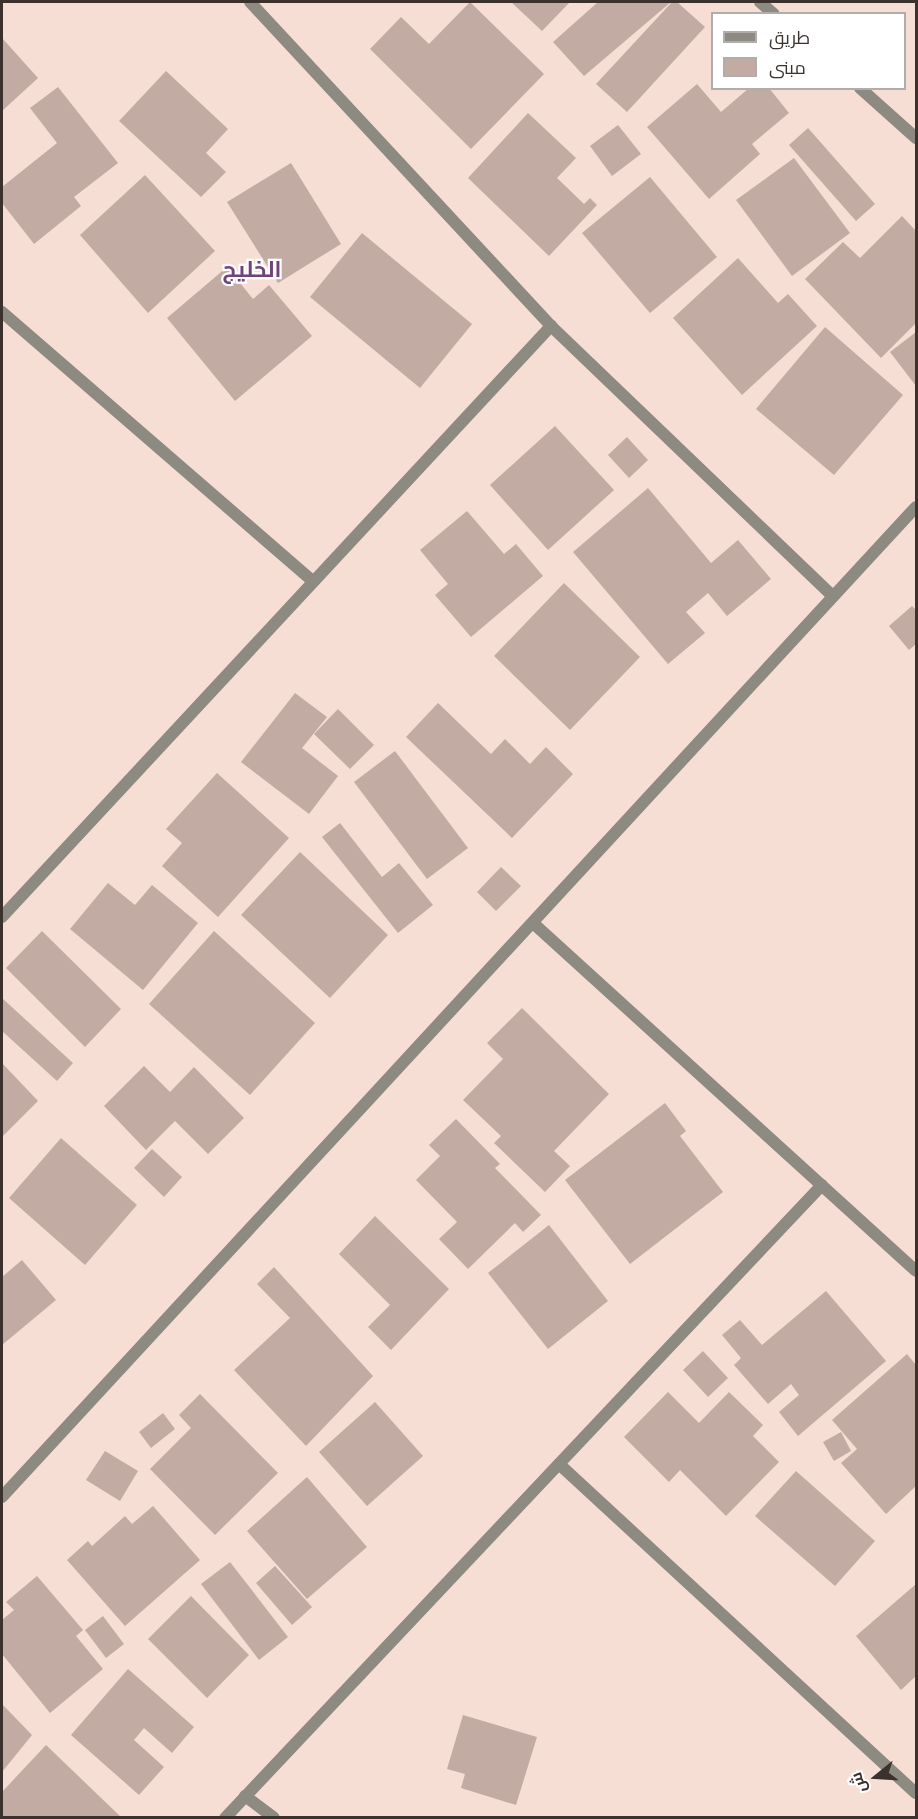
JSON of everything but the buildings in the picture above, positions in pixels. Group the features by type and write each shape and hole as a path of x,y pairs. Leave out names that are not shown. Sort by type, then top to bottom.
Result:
{"street":[{"path":"250,2 551,326 833,596"},
{"path":"760,2 772,12"},
{"path":"862,90 916,138"},
{"path":"2,315 311,580"},
{"path":"2,917 311,580 551,326"},
{"path":"2,1497 916,507"},
{"path":"533,923 916,1271"},
{"path":"225,1818 822,1185"},
{"path":"559,1464 916,1793"},
{"path":"245,1796 274,1818"}],"district":[{"name":"الخليج","path":"252,270"}]}
